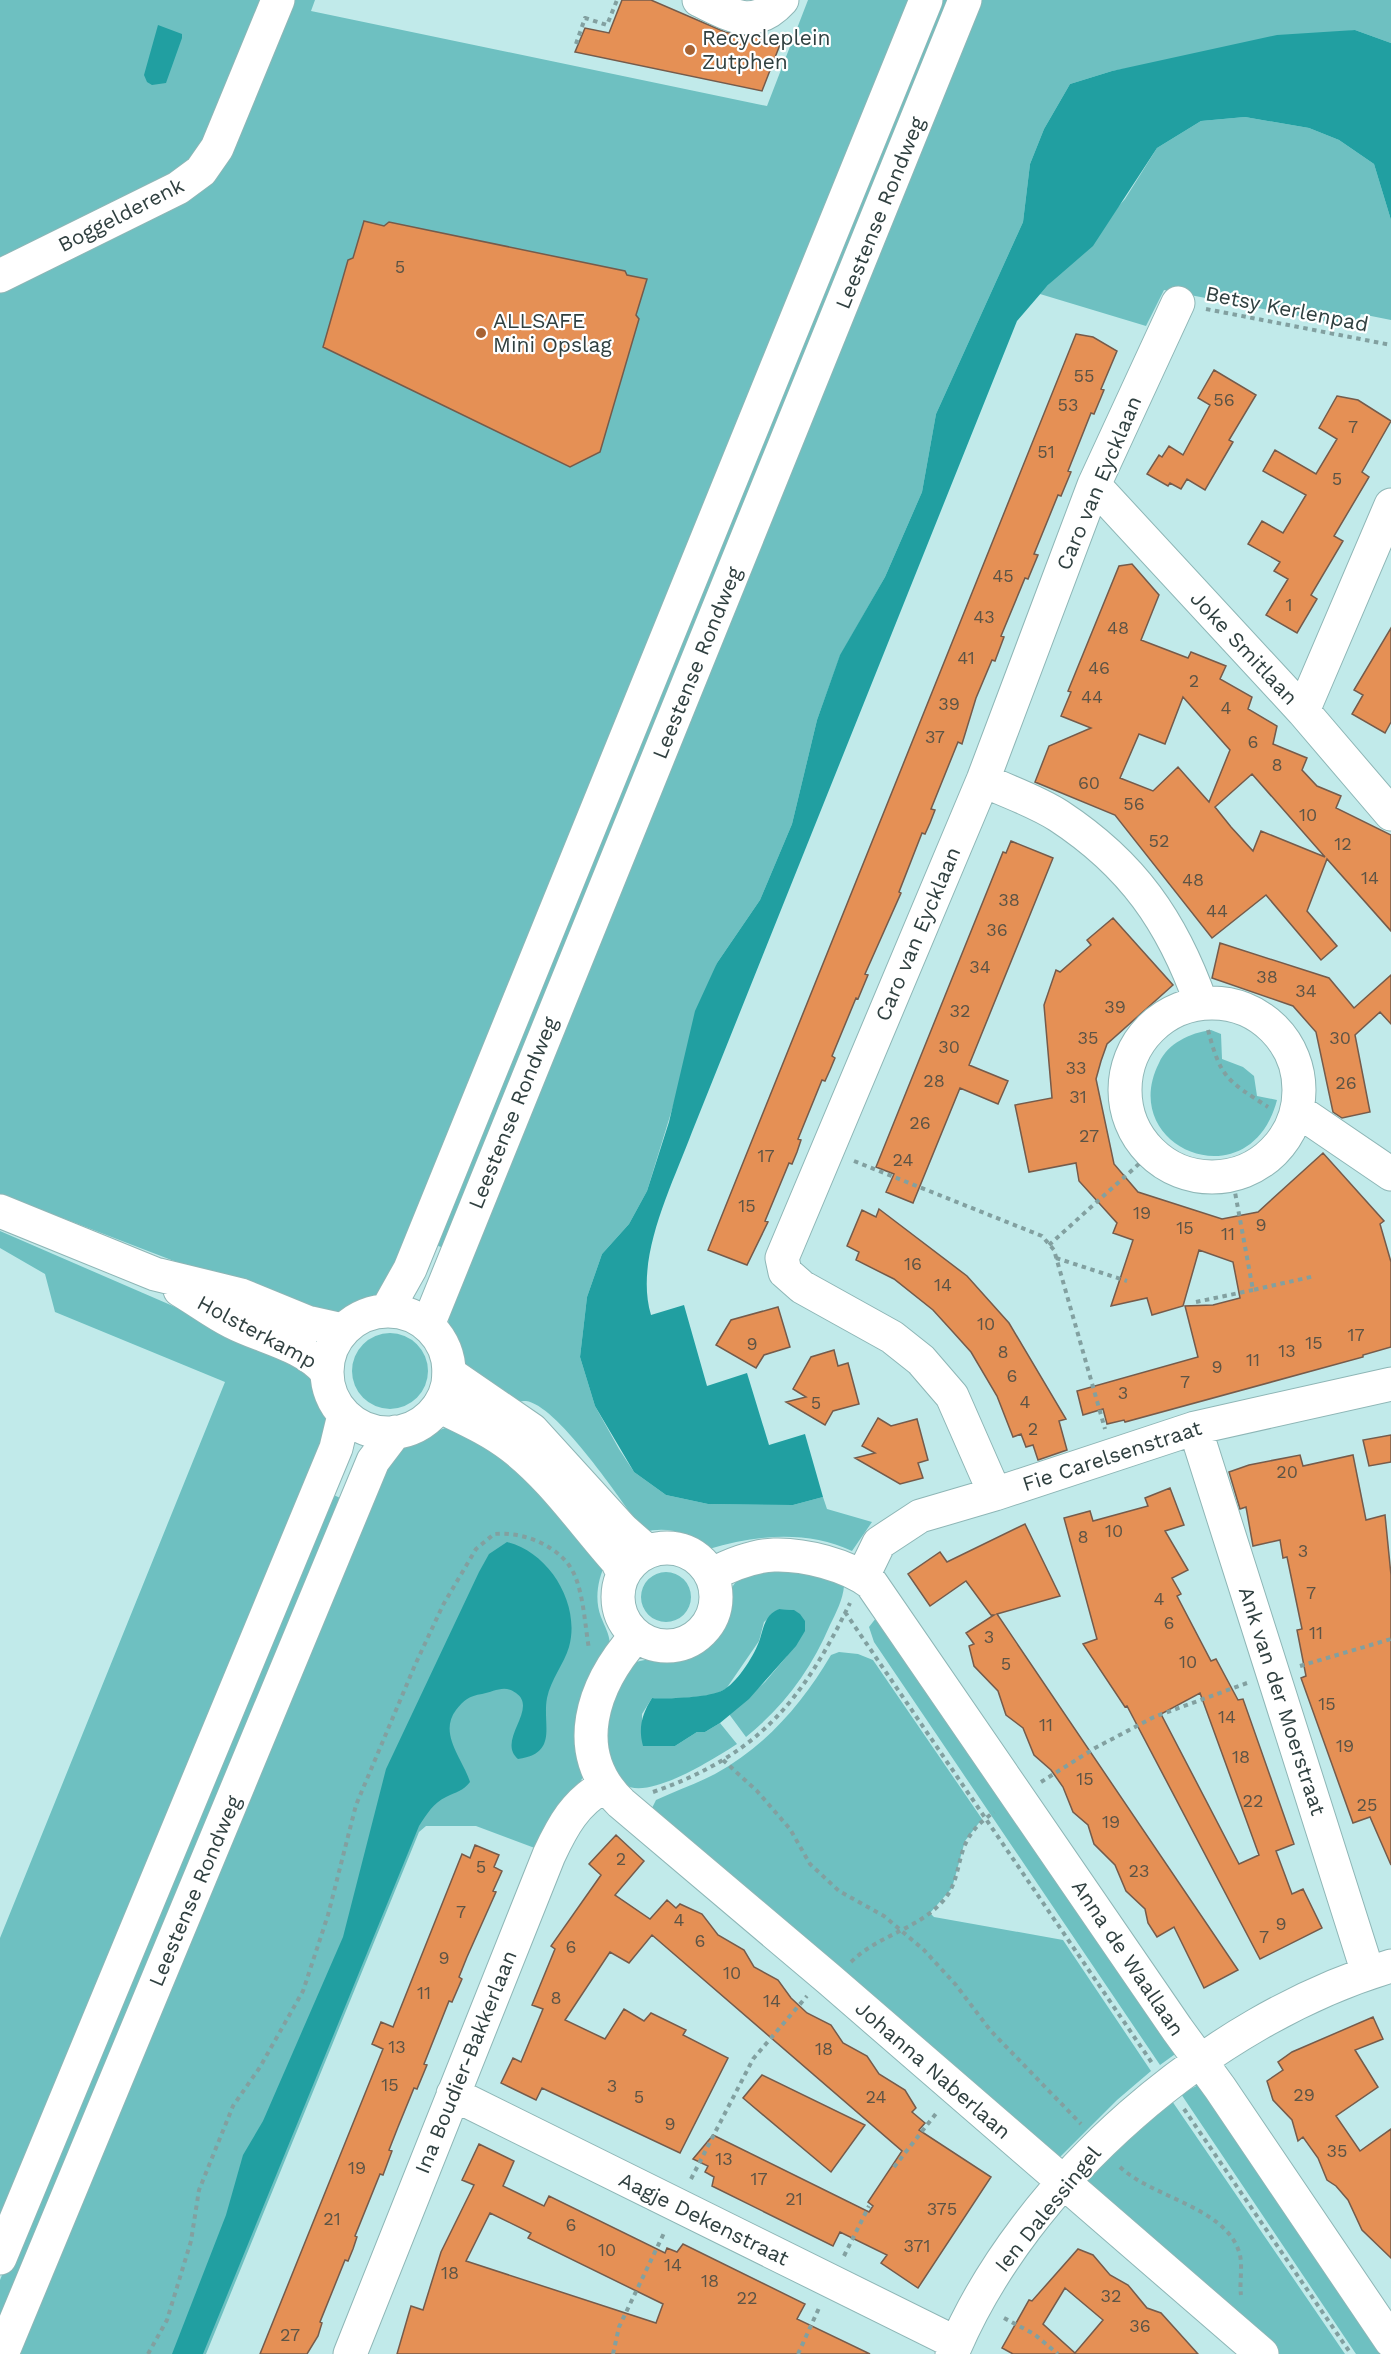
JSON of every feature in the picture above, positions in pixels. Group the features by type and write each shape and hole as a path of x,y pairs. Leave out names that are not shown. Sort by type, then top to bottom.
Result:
{"street":[{"name":"Boggelderenk","path":"0,276 178,188 201,171 217,148 278,0"},
{"path":"699,0 737,18 760,16 782,0"},
{"name":"Leestense Rondweg","path":"387,1310 410,1269 926,0"},
{"name":"Leestense Rondweg","path":"428,1325 965,0"},
{"name":"Caro van Eycklaan","path":"995,1494 952,1396 921,1360 892,1337 802,1287 785,1272 782,1258 983,780 1094,485 1178,303"},
{"name":"Joke Smitlaan","path":"1094,485 1303,711 1391,814"},
{"path":"1303,711 1391,505"},
{"path":"983,780 1057,814 1114,857 1151,900 1187,963 1201,1003"},
{"path":"1201,1003 1228,1004 1247,1009 1273,1027 1283,1038 1298,1071 1295,1117 1286,1138 1263,1161 1232,1176 1202,1177 1169,1167 1151,1153 1136,1135 1125,1098 1126,1070 1132,1053 1150,1028 1179,1009 1201,1003"},
{"path":"1295,1117 1391,1174"},
{"name":"Holsterkamp","path":"0,1211 155,1274 241,1295 307,1322 343,1330"},
{"name":"Holsterkamp","path":"155,1274 231,1322 317,1360 326,1371"},
{"path":"387,1310 411,1315 428,1325 444,1347 449,1373 439,1406 415,1426 395,1432 370,1430 344,1415 331,1395 326,1371 330,1353 343,1330 367,1314 387,1310"},
{"path":"449,1373 532,1430 623,1530 647,1551"},
{"name":"Fie Carelsenstraat","path":"863,1576 879,1543 920,1516 995,1494 1195,1428 1391,1384"},
{"path":"439,1406 484,1428 512,1446 533,1465 616,1561 623,1573"},
{"name":"Leestense Rondweg","path":"0,2258 336,1448 344,1415"},
{"name":"Ank van der Moerstraat","path":"1195,1428 1273,1674 1380,1970"},
{"name":"Leestense Rondweg","path":"2,2354 373,1461 395,1432"},
{"path":"658,1547 674,1547 689,1552 702,1562 711,1575 716,1591 715,1608 708,1624 696,1636 681,1644 663,1646 636,1636 623,1621 618,1606 617,1590 623,1573 647,1551 658,1547"},
{"path":"711,1575 738,1563 775,1555 837,1566 863,1576"},
{"name":"Anna de Waallaan","path":"863,1576 890,1608 1391,2341"},
{"path":"613,1794 597,1770 591,1735 597,1700 605,1680 616,1660 636,1636"},
{"name":"Johanna Naberlaan","path":"613,1794 1256,2349"},
{"name":"Ina Boudier-Bakkerlaan","path":"350,2354 561,1828 578,1805 613,1794"},
{"name":"Ien Dalessingel","path":"954,2349 977,2304 1017,2242 1063,2184 1099,2144 1168,2085 1253,2027 1310,1997 1380,1970"},
{"name":"Aagje Dekenstraat","path":"453,2094 954,2349"}],"path":[{"path":"576,44 585,18 607,25 617,0"},
{"name":"Betsy Kerlenpad","path":"1178,303 1391,345"},
{"path":"1201,1003 1215,1054 1226,1078 1295,1117"},
{"path":"828,1150 1042,1236 1056,1258 1112,1455"},
{"path":"1049,1245 1151,1153"},
{"path":"1232,1176 1253,1290"},
{"path":"1056,1258 1127,1281"},
{"path":"1196,1302 1315,1276"},
{"path":"148,2354 167,2320 191,2241 199,2190 209,2162 233,2106 260,2067 303,1991 328,1916 356,1805 443,1605 476,1549 494,1534 523,1535 540,1543 566,1561 575,1577 592,1664 605,1680"},
{"path":"613,1794 679,1782 723,1760 761,1733 792,1701 816,1669 863,1576"},
{"path":"845,1612 1351,2354"},
{"path":"613,2354 619,2327 753,2059 827,1977 860,1953 931,1913 950,1893 959,1871 965,1845 971,1834 987,1818 1095,1748 1154,1717 1273,1674 1391,1639"},
{"path":"723,1760 757,1791 790,1829 810,1864 839,1892 884,1916 941,1967 990,2030 1137,2182 1198,2211 1228,2232 1239,2250 1240,2293 1256,2349"},
{"path":"894,2167 955,2090"},
{"path":"1009,2320 1034,2334 1058,2354"}],"shaded area":[{"path":"0,0 261,0 197,154 178,173 0,261"},
{"path":"293,0 315,0 311,11 767,106 808,0 916,0 385,1296 358,1302 333,1316 283,1303 0,1194 0,293 178,205 206,187"},
{"path":"932,0 954,0 448,1250 429,1242"},
{"path":"975,0 1391,0 1391,43 1355,30 1112,71 1070,84 1044,129 1030,164 1023,222 936,414 922,492 885,577 840,656 817,720 792,824 760,900 717,963 647,1191 629,1224 602,1254 587,1297 580,1357 595,1406 634,1472 666,1495 708,1504 793,1505 823,1497 827,1509 872,1522 852,1551 835,1544 799,1537 744,1540 709,1549 678,1532 653,1530 644,1532 589,1458 555,1419 526,1401 508,1404 471,1374 462,1364 451,1341 448,1307"},
{"path":"158,25 182,34 182,38 166,83 152,85 147,82 144,75"},
{"path":"1355,30 1391,43 1391,220 1374,164 1339,140 1309,128 1245,117 1201,121 1157,148 1093,246 1048,285 1017,321 675,1175 658,1222 647,1270 647,1293 651,1315 684,1305 707,1386 747,1373 769,1445 805,1434 823,1497 793,1505 708,1504 666,1495 634,1472 595,1406 580,1357 587,1297 602,1254 629,1224 647,1191 669,1122 695,1011 717,963 760,900 792,824 817,720 840,655 885,577 922,492 936,414 1023,222 1030,164 1044,129 1070,84 1112,71 1277,35"},
{"path":"1245,117 1309,128 1339,140 1374,164 1391,220 1391,320 1361,314 1356,327 1164,290 1146,326 1040,294 1125,199 1157,148 1201,121"},
{"path":"1211,1030 1221,1034 1222,1059 1243,1067 1254,1076 1257,1096 1277,1100 1262,1131 1241,1150 1216,1156 1192,1152 1170,1139 1156,1119 1151,1093 1159,1063 1168,1050 1188,1036"},
{"path":"0,1231 265,1346 308,1369 322,1406 335,1423 0,2231 0,1938 225,1382 55,1312 45,1274 0,1248"},
{"path":"390,1333 405,1336 417,1344 425,1356 428,1371 425,1386 417,1398 405,1406 390,1409 375,1406 363,1398 355,1386 352,1371 355,1356 363,1344 375,1336"},
{"path":"445,1428 469,1436 492,1448 513,1464 553,1502 606,1562 597,1596 610,1644 583,1777 540,1850 476,1826 426,1826 419,1832 206,2354 14,2354 376,1486 397,1447"},
{"path":"327,1492 347,1501 0,2335 0,2280"},
{"path":"507,1542 522,1548 548,1568 566,1598 570,1614 572,1631 569,1647 551,1684 547,1698 544,1744 531,1756 518,1759 513,1751 514,1734 523,1707 522,1700 512,1690 499,1689 470,1697 456,1710 451,1719 451,1737 470,1782 462,1789 437,1802 419,1826 203,2354 172,2354 226,2215 243,2155 263,2121 343,1937 386,1769 479,1572 489,1554"},
{"path":"759,1569 800,1570 844,1586 837,1611 805,1672 784,1700 746,1737 729,1714 765,1682 787,1656 794,1610 779,1609 764,1622 759,1641 726,1689 713,1695 652,1698 642,1714 642,1720 675,1746 697,1732 705,1732 720,1723 737,1744 699,1767 665,1783 635,1788 624,1784 607,1762 609,1708 633,1663 680,1659 696,1654 708,1646 721,1628 727,1601 735,1583"},
{"path":"661,1572 671,1572 684,1579 691,1592 691,1602 684,1615 671,1622 661,1622 652,1618 645,1611 641,1602 641,1592 645,1583 652,1576"},
{"path":"794,1610 800,1614 805,1621 805,1631 796,1646 749,1699 720,1723 705,1732 697,1732 675,1746 643,1746 642,1721 652,1698 700,1696 725,1689 736,1680 746,1666 758,1645 766,1621 774,1611"},
{"path":"876,1618 1178,2052 1160,2065 874,1642 869,1627"},
{"path":"839,1652 858,1654 873,1660 982,1819 965,1841 952,1888 930,1913 934,1917 1063,1940 1151,2071 1117,2100 1057,2160 651,1810 656,1800 715,1774 751,1750 795,1707 831,1655"},
{"path":"1202,2083 1386,2354 1356,2354 1181,2094"},
{"path":"1172,2101 1345,2354 1277,2354 1084,2184 1107,2158"}],"building":[{"name":"Recycleplein Zutphen","path":"622,0 651,0 725,32 781,42 762,91 575,52 585,28 609,33"},
{"name":"ALLSAFE Mini Opslag","path":"364,221 384,226 389,222 625,271 627,275 647,279 636,315 639,319 600,452 570,467 323,347 348,260 353,258"},
{"path":"1076,334 1093,337 1117,351 1101,389 1104,390 1094,414 1091,413 1068,471 1071,472 1061,496 1058,495 1034,554 1038,555 1028,579 1025,578 1001,636 1004,637 995,661 992,660 976,698 962,744 958,742 931,809 935,810 925,834 922,833 899,892 901,893 865,974 868,975 832,1056 835,1058 825,1081 822,1080 798,1139 801,1140 797,1152 792,1164 789,1163 765,1221 768,1222 747,1265 708,1250"},
{"path":"1214,370 1256,395 1229,440 1233,442 1205,490 1187,479 1181,489 1170,483 1168,486 1147,474 1159,455 1162,457 1169,446 1183,455 1210,405 1198,398"},
{"path":"1337,396 1358,400 1391,421 1362,472 1369,477 1334,536 1343,541 1311,595 1317,599 1297,633 1266,615 1288,579 1274,571 1280,562 1248,544 1262,521 1283,533 1306,495 1263,471 1275,450 1316,474 1337,439 1319,428"},
{"path":"1132,564 1159,595 1141,640 1188,658 1191,652 1226,666 1220,679 1252,697 1248,709 1277,726 1273,744 1307,758 1302,770 1317,786 1341,796 1336,808 1391,835 1391,931 1327,859 1307,911 1337,946 1321,960 1266,895 1212,938 1115,815 1035,782 1049,746 1091,728 1061,716 1071,692 1068,691 1119,566","holes":["1183,697 1230,750 1209,802 1178,767 1153,791 1120,778 1139,734 1165,744","1252,774 1325,857 1261,831 1253,851 1231,827 1215,807"]},
{"path":"1391,628 1391,722 1385,733 1352,714 1363,695 1354,690"},
{"path":"1011,841 1053,858 969,1065 1008,1081 998,1104 960,1088 913,1203 886,1192 894,1174 876,1167 1003,852 1006,853"},
{"path":"1113,918 1173,985 1107,1044 1101,1061 1096,1079 1114,1164 1138,1192 1222,1219 1258,1212 1323,1153 1384,1221 1380,1224 1391,1262 1391,1347 1363,1355 1363,1357 1125,1422 1124,1420 1107,1424 1103,1409 1083,1415 1077,1391 1198,1357 1185,1306 1213,1305 1240,1298 1233,1262 1199,1250 1183,1306 1152,1315 1147,1298 1111,1306 1133,1240 1113,1233 1117,1223 1079,1181 1076,1163 1029,1172 1015,1105 1052,1098 1044,1005 1056,970 1060,972 1091,945 1087,940"},
{"path":"1220,943 1329,978 1354,1008 1391,975 1391,1024 1380,1012 1355,1035 1370,1112 1342,1118 1333,1112 1316,1032 1293,1006 1212,978"},
{"path":"879,1209 967,1276 1009,1323 1066,1419 1059,1421 1067,1450 1038,1460 1033,1445 1026,1447 1021,1434 1013,1437 997,1396 971,1352 933,1310 894,1279 856,1260 859,1252 847,1246 862,1210 876,1217"},
{"path":"778,1307 790,1347 764,1355 756,1368 716,1345 731,1320"},
{"path":"834,1350 838,1366 848,1363 859,1404 833,1411 825,1425 786,1402 806,1397 793,1389 811,1357"},
{"path":"878,1418 891,1426 917,1419 928,1460 918,1463 923,1478 900,1484 855,1458 875,1453 862,1446"},
{"path":"1391,1435 1391,1462 1369,1466 1363,1440"},
{"path":"1300,1455 1303,1466 1353,1455 1366,1520 1385,1515 1391,1575 1391,1865 1370,1817 1353,1823 1301,1678 1306,1676 1297,1630 1302,1629 1287,1557 1283,1558 1280,1540 1253,1546 1246,1507 1240,1509 1229,1472 1249,1465"},
{"path":"1170,1488 1184,1525 1165,1531 1188,1570 1172,1578 1181,1594 1177,1596 1211,1661 1216,1659 1238,1700 1243,1699 1294,1844 1276,1851 1292,1894 1303,1889 1322,1928 1260,1959 1127,1706 1125,1707 1083,1644 1097,1639 1064,1518 1090,1511 1093,1521 1148,1506 1145,1498","holes":["1200,1693 1259,1855 1239,1864 1161,1714"]},
{"path":"1025,1524 1060,1596 997,1614 1238,1970 1204,1988 1174,1927 1157,1937 1148,1923 1145,1909 1126,1891 1115,1865 1094,1844 1088,1825 1073,1812 1063,1787 1051,1770 1034,1755 1023,1728 1006,1715 998,1691 974,1666 969,1646 974,1644 966,1633 994,1615 991,1615 966,1581 930,1606 908,1574 940,1552 947,1562"},
{"path":"616,1835 644,1861 615,1895 650,1919 667,1900 676,1908 680,1904 702,1914 718,1935 744,1950 754,1967 778,1980 791,1998 807,2013 831,2025 843,2043 867,2056 879,2074 905,2090 916,2108 912,2112 925,2123 919,2130 991,2177 918,2288 881,2263 887,2255 840,2232 833,2246 712,2186 714,2177 705,2172 708,2166 693,2159 713,2135 869,2212 873,2206 868,2202 902,2151 652,1935 629,1963 610,1952 565,2020 605,2039 624,2009 644,2021 651,2013 686,2030 683,2035 728,2058 680,2153 542,2088 536,2100 501,2083 513,2058 521,2062 543,2009 532,2005 555,1949 551,1946 601,1875 589,1864"},
{"path":"475,1845 499,1855 494,1867 502,1871 493,1891 496,1892 459,1977 462,1979 452,2002 449,2001 424,2064 427,2065 417,2089 414,2088 398,2127 383,2175 380,2174 355,2236 357,2237 348,2261 345,2260 320,2322 322,2323 318,2336 307,2354 260,2354 383,2049 372,2044 381,2022 393,2027 462,1854 470,1858"},
{"path":"1373,2017 1383,2039 1355,2050 1378,2087 1336,2116 1360,2151 1391,2129 1391,2258 1362,2230 1348,2200 1336,2186 1327,2180 1318,2158 1303,2137 1298,2141 1292,2120 1273,2100 1267,2081 1283,2070 1278,2062 1292,2052"},
{"path":"762,2075 865,2125 831,2172 743,2098"},
{"path":"479,2144 514,2161 503,2186 544,2206 549,2196 665,2253 667,2248 677,2252 683,2244 805,2304 797,2319 870,2354 397,2354 411,2306 423,2310 441,2252 474,2185 462,2180","holes":["490,2213 531,2233 528,2238 663,2304 656,2323 466,2261"]},
{"path":"1078,2249 1093,2255 1110,2275 1128,2285 1147,2308 1161,2313 1198,2354 1013,2354 1002,2348 1029,2300 1032,2301","holes":["1065,2288 1103,2320 1075,2353 1043,2324"]}],"place":[{"name":"Recycleplein Zutphen","path":"690,50"},
{"name":"ALLSAFE Mini Opslag","path":"481,333"}]}
